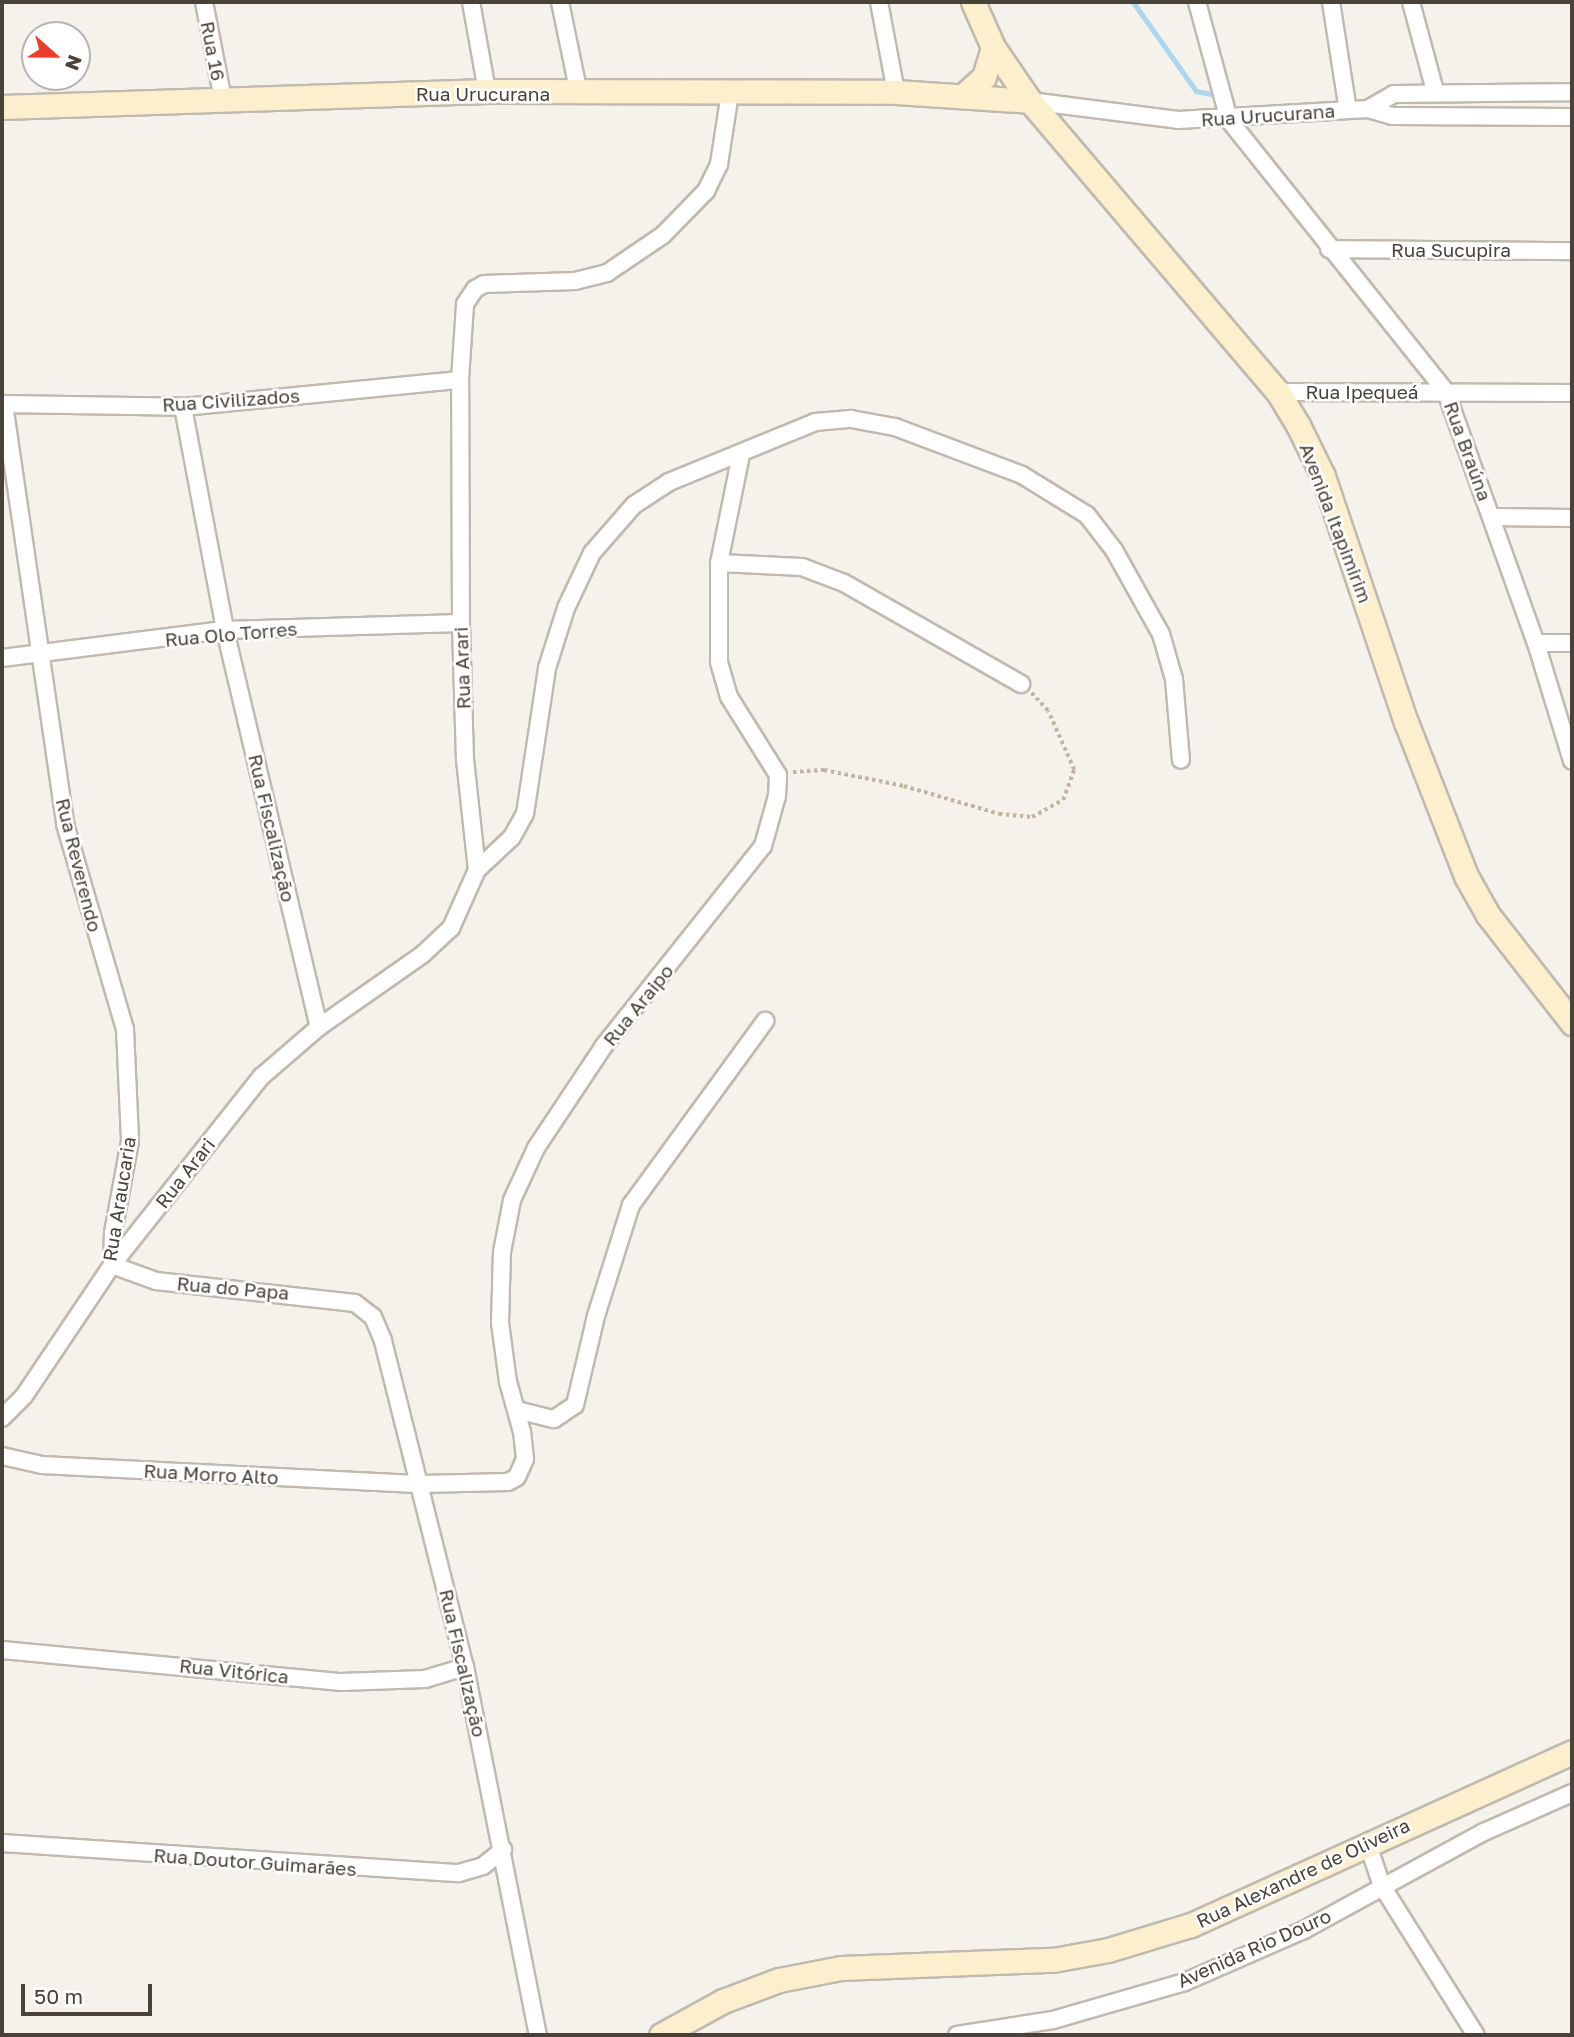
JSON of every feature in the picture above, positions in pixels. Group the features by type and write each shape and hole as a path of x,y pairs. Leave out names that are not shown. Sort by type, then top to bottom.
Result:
{"main road":[{"name":"Avenida Itapimirim","path":"973,2 993,47 1030,101 1278,392 1323,476 1406,722 1466,876 1511,947 1572,1023"},
{"path":"965,94 984,77 993,47"},
{"name":"Rua Urucurana","path":"2,107 487,91 579,94 896,92 965,94 1030,101"},
{"name":"Rua Alexandre de Oliveira","path":"661,2035 723,2001 779,1979 841,1968 1002,1964 1108,1950 1191,1926 1285,1885 1367,1842 1572,1752"}],"street":[{"name":"Rua 16","path":"204,2 223,100"},
{"path":"471,2 487,91"},
{"path":"560,2 579,94"},
{"path":"879,2 896,92"},
{"path":"1197,2 1229,120"},
{"path":"1331,2 1348,110"},
{"path":"1410,2 1435,91"},
{"path":"1368,109 1394,94 1435,91 1572,92"},
{"name":"Rua Arari","path":"112,1265 261,1077 319,1027 422,955 451,928 477,870 465,760 461,623 460,380 468,295 484,284 575,281 607,273 663,235 706,191 719,164 730,93"},
{"name":"Rua Urucurana","path":"1030,101 1152,118 1229,120 1368,109 1392,116 1572,117"},
{"name":"Rua Braúna","path":"1229,120 1329,249 1446,392 1536,643 1572,761"},
{"name":"Rua Sucupira","path":"1329,249 1572,251"},
{"name":"Rua Civilizados","path":"3,404 183,407 460,380"},
{"name":"Rua Ipequeá","path":"1278,392 1572,393"},
{"name":"Rua Reverendo","path":"3,404 65,824 125,1029"},
{"path":"183,407 225,630"},
{"path":"477,870 512,836 525,814 547,668 566,608 592,553 634,505 669,482 741,455 815,422 851,418 907,431 1022,475 1087,515 1114,550 1161,634 1174,680 1181,760"},
{"path":"741,455 719,563 715,615 719,660 729,697 778,775"},
{"path":"1492,517 1572,518"},
{"path":"719,563 802,567 845,583 1021,684"},
{"name":"Rua Olo Torres","path":"2,657 41,656 225,630 461,623"},
{"name":"Rua Fiscalização","path":"225,630 319,1027"},
{"path":"1536,643 1572,643"},
{"name":"Rua Araipo","path":"421,1484 508,1482 517,1477 525,1459 500,1323 502,1252 512,1200 536,1148 603,1047 763,846 778,775"},
{"path":"517,1410 554,1419 575,1405 596,1316 631,1205 765,1021"},
{"name":"Rua Araucaria","path":"2,1419 32,1386 112,1265 113,1233 130,1142 125,1029"},
{"name":"Rua do Papa","path":"112,1265 156,1281 355,1303"},
{"name":"Rua Fiscalização","path":"355,1303 373,1317 383,1341 421,1484 465,1667 538,2035"},
{"name":"Rua Morro Alto","path":"2,1456 42,1465 421,1484"},
{"name":"Rua Vitórica","path":"2,1650 341,1682 425,1679 465,1667"},
{"name":"Avenida Rio Douro","path":"957,2035 1053,2020 1185,1982 1304,1930 1484,1832 1572,1793"},
{"path":"1367,1842 1382,1886 1476,2035"},
{"name":"Rua Doutor Guimarães","path":"2,1843 458,1873 483,1866 503,1850"}],"path":[{"path":"778,775 824,770 904,786 999,814 1032,817 1063,800 1074,770 1048,711 1021,684"}],"waterway":[{"path":"1133,2 1196,91 1221,96"}]}
